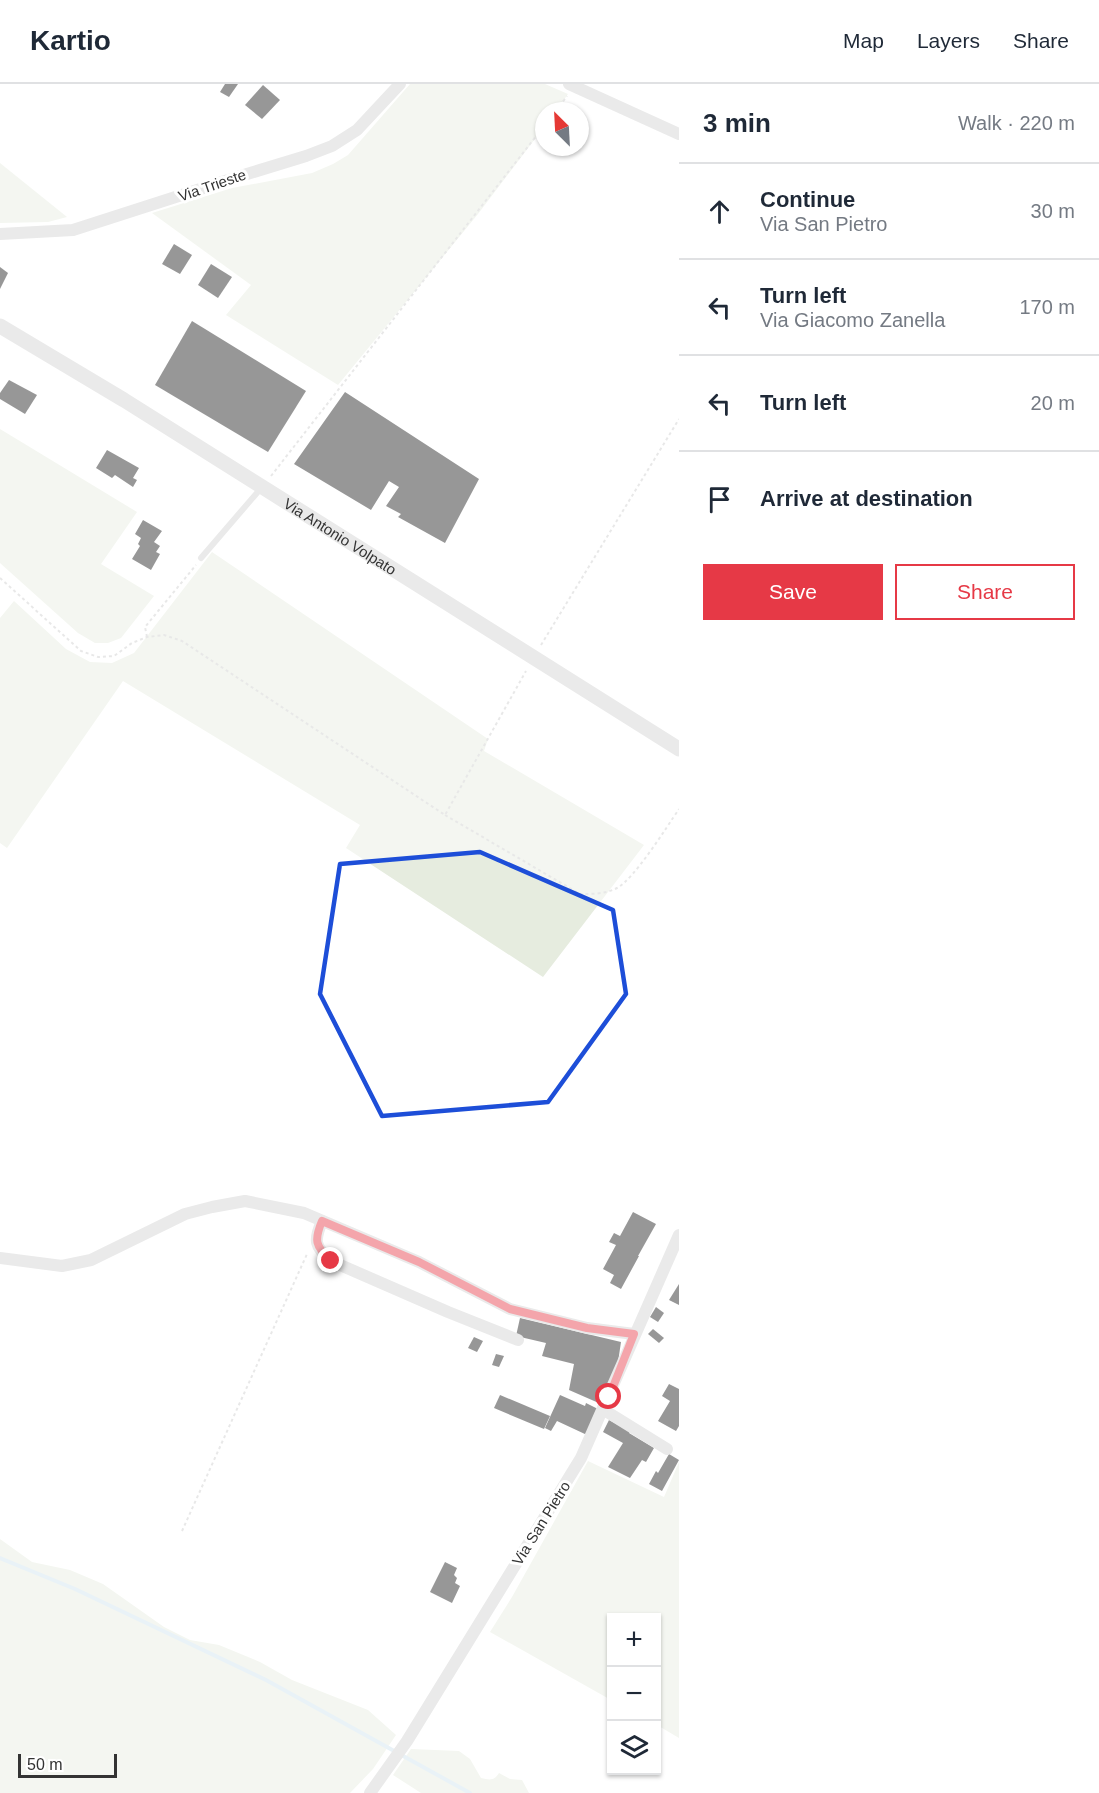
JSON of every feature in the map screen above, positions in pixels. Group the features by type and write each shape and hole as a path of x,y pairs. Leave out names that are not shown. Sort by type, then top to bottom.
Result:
{"street":[{"name":"Via Trieste","path":"0,234 73,230 306,156 332,146 357,130 400,84"},
{"path":"572,85 679,134"},
{"name":"Via Antonio Volpato","path":"0,326 124,400 679,749"},
{"path":"0,1258 62,1266 91,1260 185,1214 245,1201 304,1213 419,1262 510,1309 587,1328 634,1334"},
{"path":"322,1221 316,1236 318,1246 331,1261 518,1340"},
{"name":"Via San Pietro","path":"370,1793 407,1741 581,1458 679,1235"},
{"path":"604,1410 663,1448"}],"lane":[{"path":"201,558 263,487"}],"path":[{"path":"562,102 572,85"},
{"path":"263,487 535,138"},
{"path":"445,815 534,657 679,419"},
{"path":"147,637 145,627 201,558"},
{"path":"0,578 81,651 98,657 114,656 132,643 147,637 165,635 182,641 445,815 579,894 598,894 617,888 631,876 679,809"},
{"path":"182,1531 316,1236"}],"highlighted area":[{"path":"480,852 613,910 626,994 548,1102 382,1116 320,994 340,864"}],"shaded area":[{"path":"410,84 545,84 568,94 562,102 535,102 535,139 478,214 338,385 226,315 251,285 152,213 232,188 312,173 348,155"},
{"path":"0,163 67,217 48,222 0,223"},
{"path":"0,429 137,512 101,564 154,596 121,638 108,643 95,643 78,633 0,563"},
{"path":"212,552 488,739 484,751 644,845 543,977 346,848 360,825 123,681 7,848 0,843 0,618 14,601 66,649 90,662 112,663 134,653"},
{"path":"588,1461 664,1497 679,1462 679,1738 661,1727 661,1613 607,1613 607,1698 490,1632"},
{"path":"0,1539 32,1562 70,1570 103,1584 164,1627 190,1640 219,1645 260,1662 292,1680 368,1710 396,1735 373,1769 350,1793 0,1793"},
{"path":"411,1749 459,1751 470,1759 481,1778 492,1779 499,1773 510,1779 522,1780 529,1793 421,1793 393,1775"}],"building":[{"path":"225,84 238,84 229,97 220,92"},
{"path":"263,85 280,100 262,119 245,105"},
{"path":"174,244 192,255 180,274 162,264"},
{"path":"211,264 232,277 218,298 198,285"},
{"path":"0,267 8,273 0,289"},
{"path":"192,321 306,391 268,452 155,385"},
{"path":"9,380 37,395 25,414 0,399 0,393"},
{"path":"345,392 479,479 445,543 398,517 401,514 386,506 399,487 389,481 371,510 294,464"},
{"path":"107,450 139,468 133,478 137,480 133,487 115,475 112,478 96,468"},
{"path":"143,520 162,531 154,542 160,546 156,552 160,554 151,570 132,559 140,546 138,544 141,538 135,534"},
{"path":"633,1212 656,1224 621,1289 610,1283 614,1275 603,1269 616,1245 609,1242 614,1233 620,1236"},
{"path":"679,1284 679,1305 669,1300"},
{"path":"656,1307 664,1313 658,1322 650,1317"},
{"path":"520,1318 621,1342 617,1369 601,1404 569,1390 574,1364 542,1356 546,1343 516,1336"},
{"path":"653,1329 664,1338 659,1343 648,1334"},
{"path":"474,1337 483,1341 477,1352 468,1348"},
{"path":"496,1354 504,1356 499,1367 492,1365"},
{"path":"669,1384 679,1389 679,1426 676,1431 658,1421 670,1401 662,1396"},
{"path":"500,1395 550,1416 544,1429 494,1408"},
{"path":"560,1395 598,1409 587,1435 557,1421 551,1431 545,1428"},
{"path":"609,1420 654,1448 646,1462 642,1460 630,1478 608,1467 623,1443 603,1432"},
{"path":"669,1454 679,1460 662,1491 649,1484"},
{"path":"445,1562 457,1568 454,1575 457,1578 455,1583 460,1586 452,1603 430,1592"}],"waterway":[{"path":"0,1558 75,1589 266,1680 470,1793"}],"route":[{"path":"331,1261 318,1246 316,1236 322,1221 419,1262 510,1309 587,1328 634,1334 609,1397"}]}
